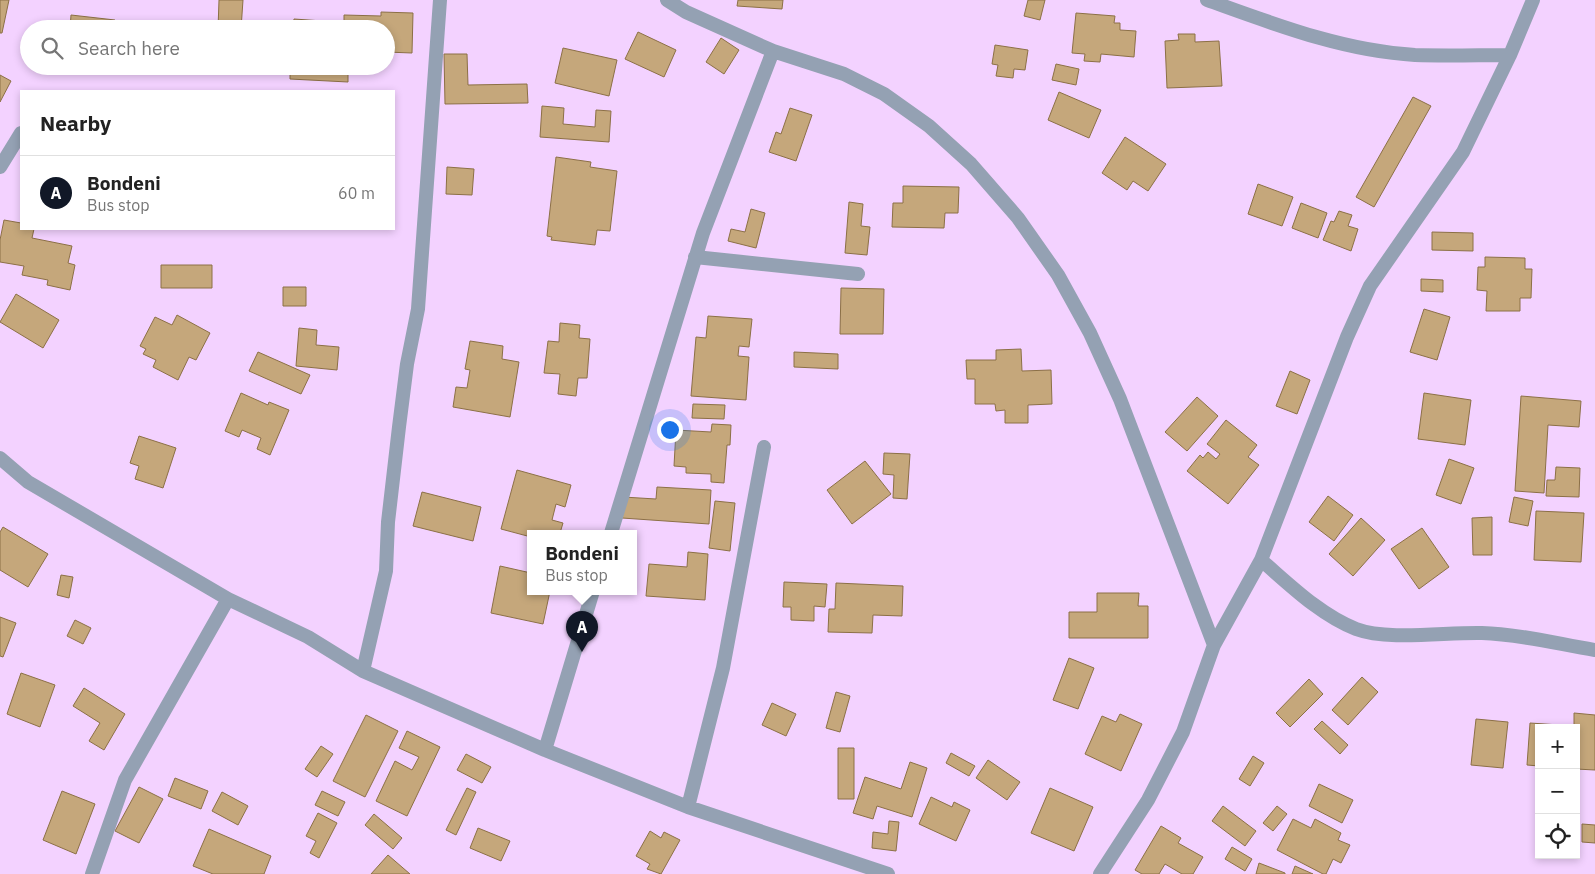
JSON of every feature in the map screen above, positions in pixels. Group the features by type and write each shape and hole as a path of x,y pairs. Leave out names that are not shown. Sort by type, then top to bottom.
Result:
{"street":[{"path":"363,671 386,571 388,522 402,409 418,310 440,0"},
{"path":"667,0 686,12 773,52 844,74 884,94 929,126 971,164 1018,218 1058,275 1090,333 1120,399 1214,645"},
{"path":"1206,0 1298,32 1363,48 1414,55 1510,55"},
{"path":"1100,874 1148,800 1183,732 1214,645 1261,560 1347,337 1370,286 1463,152 1510,55 1533,0"},
{"path":"612,530 695,258 773,52"},
{"path":"0,167 20,135"},
{"path":"695,258 858,274"},
{"path":"688,807 723,668 764,447"},
{"path":"0,458 28,482 228,599 308,637 363,671 544,750 688,807 888,874"},
{"path":"1261,560 1334,617 1356,629 1372,633 1392,634 1484,633 1595,650"},
{"path":"544,750 592,595"},
{"path":"92,874 125,780 228,599"}],"building":[{"path":"0,0 9,0 2,33 0,33"},
{"path":"219,0 243,0 242,20 218,20"},
{"path":"738,0 783,0 782,9 737,6"},
{"path":"1028,0 1045,0 1040,20 1024,16"},
{"path":"381,12 413,13 412,53 395,52 395,20 344,20 344,15 381,16"},
{"path":"1076,13 1115,16 1114,23 1120,23 1120,30 1136,31 1134,57 1101,54 1100,62 1084,61 1085,54 1072,53"},
{"path":"71,15 115,20 71,20"},
{"path":"638,32 676,50 664,77 625,59"},
{"path":"1178,34 1195,34 1195,42 1219,41 1222,86 1167,88 1165,41 1179,40"},
{"path":"721,38 739,50 724,74 706,62"},
{"path":"995,45 1028,50 1025,70 1014,69 1013,78 996,76 998,65 992,64"},
{"path":"563,48 617,60 609,96 555,83"},
{"path":"444,54 467,54 468,85 527,84 528,103 445,104"},
{"path":"1056,64 1079,69 1076,85 1052,80"},
{"path":"0,75 11,81 0,102"},
{"path":"290,75 348,75 348,82 290,79"},
{"path":"1059,92 1101,110 1089,138 1048,120"},
{"path":"1413,97 1431,106 1374,207 1356,197"},
{"path":"542,106 564,108 563,124 595,127 596,110 611,111 609,142 540,137"},
{"path":"790,108 812,115 796,161 769,152 776,132 781,134"},
{"path":"1125,137 1166,164 1148,191 1133,181 1127,190 1102,173"},
{"path":"556,157 591,162 590,167 617,171 610,231 597,230 595,245 551,240 552,237 547,236"},
{"path":"447,167 474,169 472,195 446,194"},
{"path":"1258,184 1293,197 1282,226 1248,214"},
{"path":"903,186 959,187 958,213 945,213 944,228 892,227 893,203 903,203"},
{"path":"849,202 863,204 861,226 870,227 867,255 845,253"},
{"path":"1301,203 1327,213 1318,238 1292,228"},
{"path":"751,209 765,213 756,248 728,241 731,229 745,232"},
{"path":"1339,211 1352,215 1348,226 1358,229 1351,251 1323,240 1331,221 1334,222"},
{"path":"4,220 20,223 20,230 34,230 32,238 72,246 68,263 75,265 70,290 47,285 48,280 22,275 24,266 0,262 0,240"},
{"path":"1432,232 1473,233 1473,251 1432,250"},
{"path":"1485,257 1525,258 1525,269 1532,269 1531,298 1520,298 1520,311 1486,311 1487,291 1477,290 1478,267 1485,267"},
{"path":"161,265 212,265 212,288 161,288"},
{"path":"1421,279 1443,280 1443,292 1421,291"},
{"path":"283,287 306,287 306,306 283,306"},
{"path":"841,288 884,289 883,334 840,334"},
{"path":"16,294 59,320 43,348 0,322"},
{"path":"1424,309 1450,317 1437,360 1410,352"},
{"path":"177,315 210,333 196,360 189,357 178,380 153,367 156,360 143,354 146,349 140,346 155,317 172,325"},
{"path":"708,316 752,319 749,347 739,346 738,356 749,357 746,400 691,396 696,337 706,338"},
{"path":"560,323 580,325 579,338 590,339 587,378 578,378 576,396 558,394 560,374 544,373 548,341 559,342"},
{"path":"299,328 317,330 316,345 339,347 337,370 296,366"},
{"path":"470,341 503,346 502,359 519,362 510,417 453,407 456,387 467,388 470,370 465,369"},
{"path":"1021,349 1022,371 1051,370 1052,404 1028,405 1028,423 1005,423 1005,410 996,411 995,404 975,404 975,379 967,379 966,360 996,360 996,350"},
{"path":"258,352 310,375 301,394 249,371"},
{"path":"794,352 838,354 838,369 794,367"},
{"path":"1290,371 1310,380 1297,414 1276,406"},
{"path":"241,393 268,405 269,402 289,410 270,455 257,449 261,438 242,430 239,437 225,431"},
{"path":"1424,393 1471,400 1465,445 1418,439"},
{"path":"1521,396 1581,401 1579,427 1548,425 1544,493 1515,491"},
{"path":"1197,397 1218,416 1187,451 1165,432"},
{"path":"693,404 725,405 724,419 692,418"},
{"path":"1226,420 1257,445 1248,457 1259,465 1228,504 1187,471 1200,455 1203,458 1208,452 1216,459 1220,454 1207,444"},
{"path":"712,424 731,425 730,445 727,445 724,483 711,482 711,474 686,473 686,467 674,466 676,430 711,432"},
{"path":"139,436 176,448 163,488 135,479 139,466 130,463"},
{"path":"884,453 910,454 907,499 893,498 894,475 883,474"},
{"path":"1449,459 1474,468 1461,504 1436,495"},
{"path":"865,461 891,494 852,524 827,490"},
{"path":"1556,467 1580,468 1579,497 1546,496 1547,480 1555,480"},
{"path":"517,470 571,485 565,507 556,504 552,520 563,523 561,530 527,530 527,536 501,529"},
{"path":"657,487 711,490 709,524 622,518 623,497 656,499"},
{"path":"422,492 481,507 473,541 413,526"},
{"path":"1328,496 1353,515 1334,541 1309,522"},
{"path":"1514,497 1533,501 1528,526 1509,522"},
{"path":"715,501 735,503 730,551 709,548"},
{"path":"1536,511 1584,513 1581,562 1534,560"},
{"path":"1492,517 1492,555 1473,555 1472,518"},
{"path":"1361,518 1385,540 1353,576 1329,554"},
{"path":"3,527 48,554 28,587 0,570 0,532"},
{"path":"1422,528 1449,567 1419,589 1391,549"},
{"path":"688,552 708,554 705,600 646,596 649,564 687,567"},
{"path":"500,566 527,572 527,595 549,595 543,624 491,613"},
{"path":"61,575 73,577 69,598 57,595"},
{"path":"784,582 827,584 825,607 814,606 814,621 791,620 791,607 783,607"},
{"path":"836,583 903,586 902,616 873,615 872,633 828,632 829,609 835,609"},
{"path":"1097,593 1139,593 1138,606 1148,606 1148,638 1069,638 1069,612 1097,612"},
{"path":"0,617 16,623 3,657 0,656"},
{"path":"75,620 91,628 83,644 67,636"},
{"path":"1069,658 1094,668 1078,709 1053,700"},
{"path":"21,673 55,685 40,727 7,714"},
{"path":"1362,677 1378,692 1348,725 1332,710"},
{"path":"1309,679 1323,694 1290,727 1276,713"},
{"path":"84,688 125,714 104,750 89,741 100,723 73,706"},
{"path":"836,692 850,696 840,732 826,728"},
{"path":"772,703 796,714 786,736 762,725"},
{"path":"1574,713 1595,715 1595,770 1580,769 1580,724 1574,724"},
{"path":"1120,714 1142,724 1121,771 1085,754 1102,716 1116,722"},
{"path":"366,715 398,731 365,797 333,781"},
{"path":"1476,719 1508,722 1503,768 1471,765"},
{"path":"1322,721 1348,745 1340,754 1314,729"},
{"path":"1530,723 1545,724 1535,724 1535,766 1527,765"},
{"path":"407,731 440,747 407,816 376,801 395,761 412,770 419,757 399,748"},
{"path":"321,746 333,754 317,777 305,769"},
{"path":"838,748 854,748 854,799 838,799"},
{"path":"951,753 975,766 969,776 946,763"},
{"path":"466,754 491,767 482,783 457,770"},
{"path":"1253,756 1264,763 1250,786 1239,779"},
{"path":"988,760 1020,782 1007,800 976,778"},
{"path":"910,762 927,768 912,817 877,806 873,819 853,813 865,777 901,789"},
{"path":"175,778 208,791 201,809 168,796"},
{"path":"1319,784 1353,800 1342,823 1309,806"},
{"path":"139,787 163,799 139,843 115,831"},
{"path":"467,788 476,792 456,835 446,830"},
{"path":"1050,788 1093,807 1074,851 1031,833"},
{"path":"62,791 95,804 76,854 43,840"},
{"path":"322,791 345,802 338,816 315,805"},
{"path":"222,792 248,806 238,825 212,811"},
{"path":"931,797 952,807 954,802 970,810 956,841 919,824"},
{"path":"1223,806 1256,831 1245,846 1212,821"},
{"path":"1277,806 1287,814 1273,831 1263,823"},
{"path":"318,813 337,823 319,858 310,853 316,841 306,836"},
{"path":"374,814 402,838 393,849 365,825"},
{"path":"1293,819 1311,828 1315,819 1341,833 1338,840 1350,845 1341,863 1333,859 1326,874 1323,874 1277,850"},
{"path":"889,821 899,822 896,851 872,848 873,832 888,834"},
{"path":"1582,824 1595,825 1595,843 1582,842"},
{"path":"1161,826 1181,838 1178,843 1203,857 1193,874 1182,874 1165,864 1159,874 1142,874 1135,870"},
{"path":"478,828 510,841 501,861 470,848"},
{"path":"209,829 271,856 264,874 213,874 193,866"},
{"path":"650,831 661,838 664,832 680,840 661,874 647,869 650,864 636,856"},
{"path":"1232,847 1252,859 1245,871 1225,859"},
{"path":"388,855 410,874 371,874"},
{"path":"1259,863 1285,873 1285,874 1256,874"},
{"path":"1295,866 1313,874 1292,874"}],"place":[{"name":"Bondeni","path":"582,652"}]}
